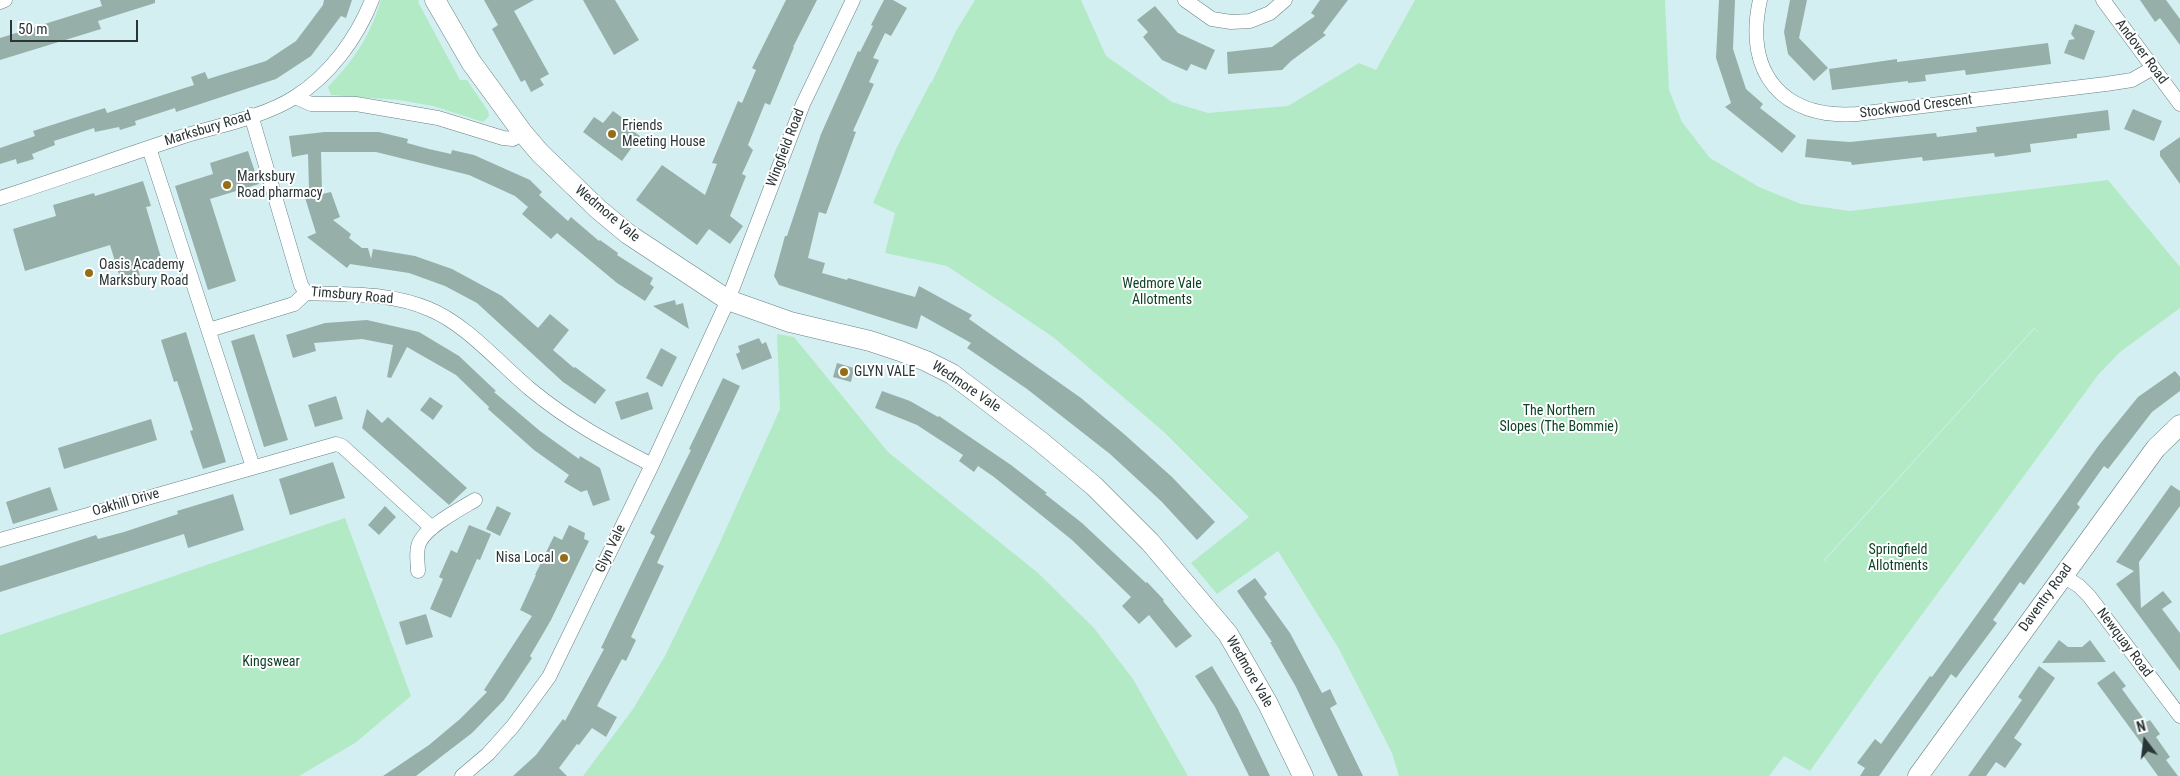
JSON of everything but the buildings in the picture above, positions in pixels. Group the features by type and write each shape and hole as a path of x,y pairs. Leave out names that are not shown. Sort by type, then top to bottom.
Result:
{"street":[{"path":"0,2 6,0"},
{"name":"Marksbury Road","path":"0,198 271,110 295,98 315,82 340,56 363,21 372,0"},
{"name":"Wedmore Vale","path":"435,0 471,62 522,132 540,153 598,209 628,234 728,300 790,322 870,341 926,361 974,389 1094,486 1142,533 1228,634 1268,704 1303,776"},
{"name":"Wingfield Road","path":"728,300 803,104 853,0"},
{"path":"1185,0 1212,20 1230,22 1250,21 1270,14 1285,0"},
{"name":"Stockwood Crescent","path":"1760,0 1756,19 1756,41 1762,66 1769,79 1778,90 1797,105 1824,114 1857,114 2106,84 2132,80 2153,68"},
{"name":"Andover Road","path":"2103,0 2180,104"},
{"path":"295,98 311,104 356,104 438,118 503,138 513,139 522,132"},
{"name":"Timsbury Road","path":"250,116 303,289 377,295 429,309 453,322 564,416 593,435 652,464"},
{"path":"150,148 253,467"},
{"path":"209,330 294,304 303,289"},
{"name":"Glyn Vale","path":"462,776 488,754 513,726 549,677 652,464 728,300"},
{"name":"Daventry Road","path":"1918,776 2156,448 2180,425"},
{"name":"Oakhill Drive","path":"0,540 330,444 339,444 432,528"},
{"path":"418,571 418,546 432,528 475,500"},
{"name":"Newquay Road","path":"2062,576 2079,586 2089,596 2180,716"}],"green space":[{"path":"381,0 419,0 418,2 460,80 467,80 488,111 489,116 483,122 433,106 399,100 331,95 328,87 359,49 372,25"},
{"name":"The Northern Slopes (The Bommie)","path":"975,0 1081,0 1106,56 1172,102 1208,113 1288,106 1359,63 1376,70 1415,0 1665,0 1669,90 1682,122 1710,158 1759,187 1801,204 1850,211 2108,180 2180,267 2180,308 2120,352 2098,375 1879,673 1810,771 1784,756 1769,776 1399,776 1392,753 1339,649 1278,551 1217,594 1191,563 1249,517 1164,432 1053,337 947,266 885,253 895,213 873,203 897,147 931,82 939,85 932,82 956,31","holes":["2034,328 2042,334 2034,329 1825,560 1830,564 1824,560"]},
{"path":"777,334 794,337 888,452 1038,573 1094,628 1133,679 1188,776 583,776 633,709 665,656 717,549 780,409"},
{"name":"Kingswear","path":"345,518 411,696 355,743 299,776 0,776 0,635"}],"place":[{"name":"Friends Meeting House","path":"612,134"},
{"name":"Marksbury Road pharmacy","path":"227,185"},
{"name":"Oasis Academy Marksbury Road","path":"89,273"},
{"name":"GLYN VALE","path":"844,372"},
{"name":"Nisa Local","path":"564,558"}],"park label":[{"name":"Wedmore Vale Allotments","path":"1162,292"},
{"name":"Springfield Allotments","path":"1898,558"}]}
